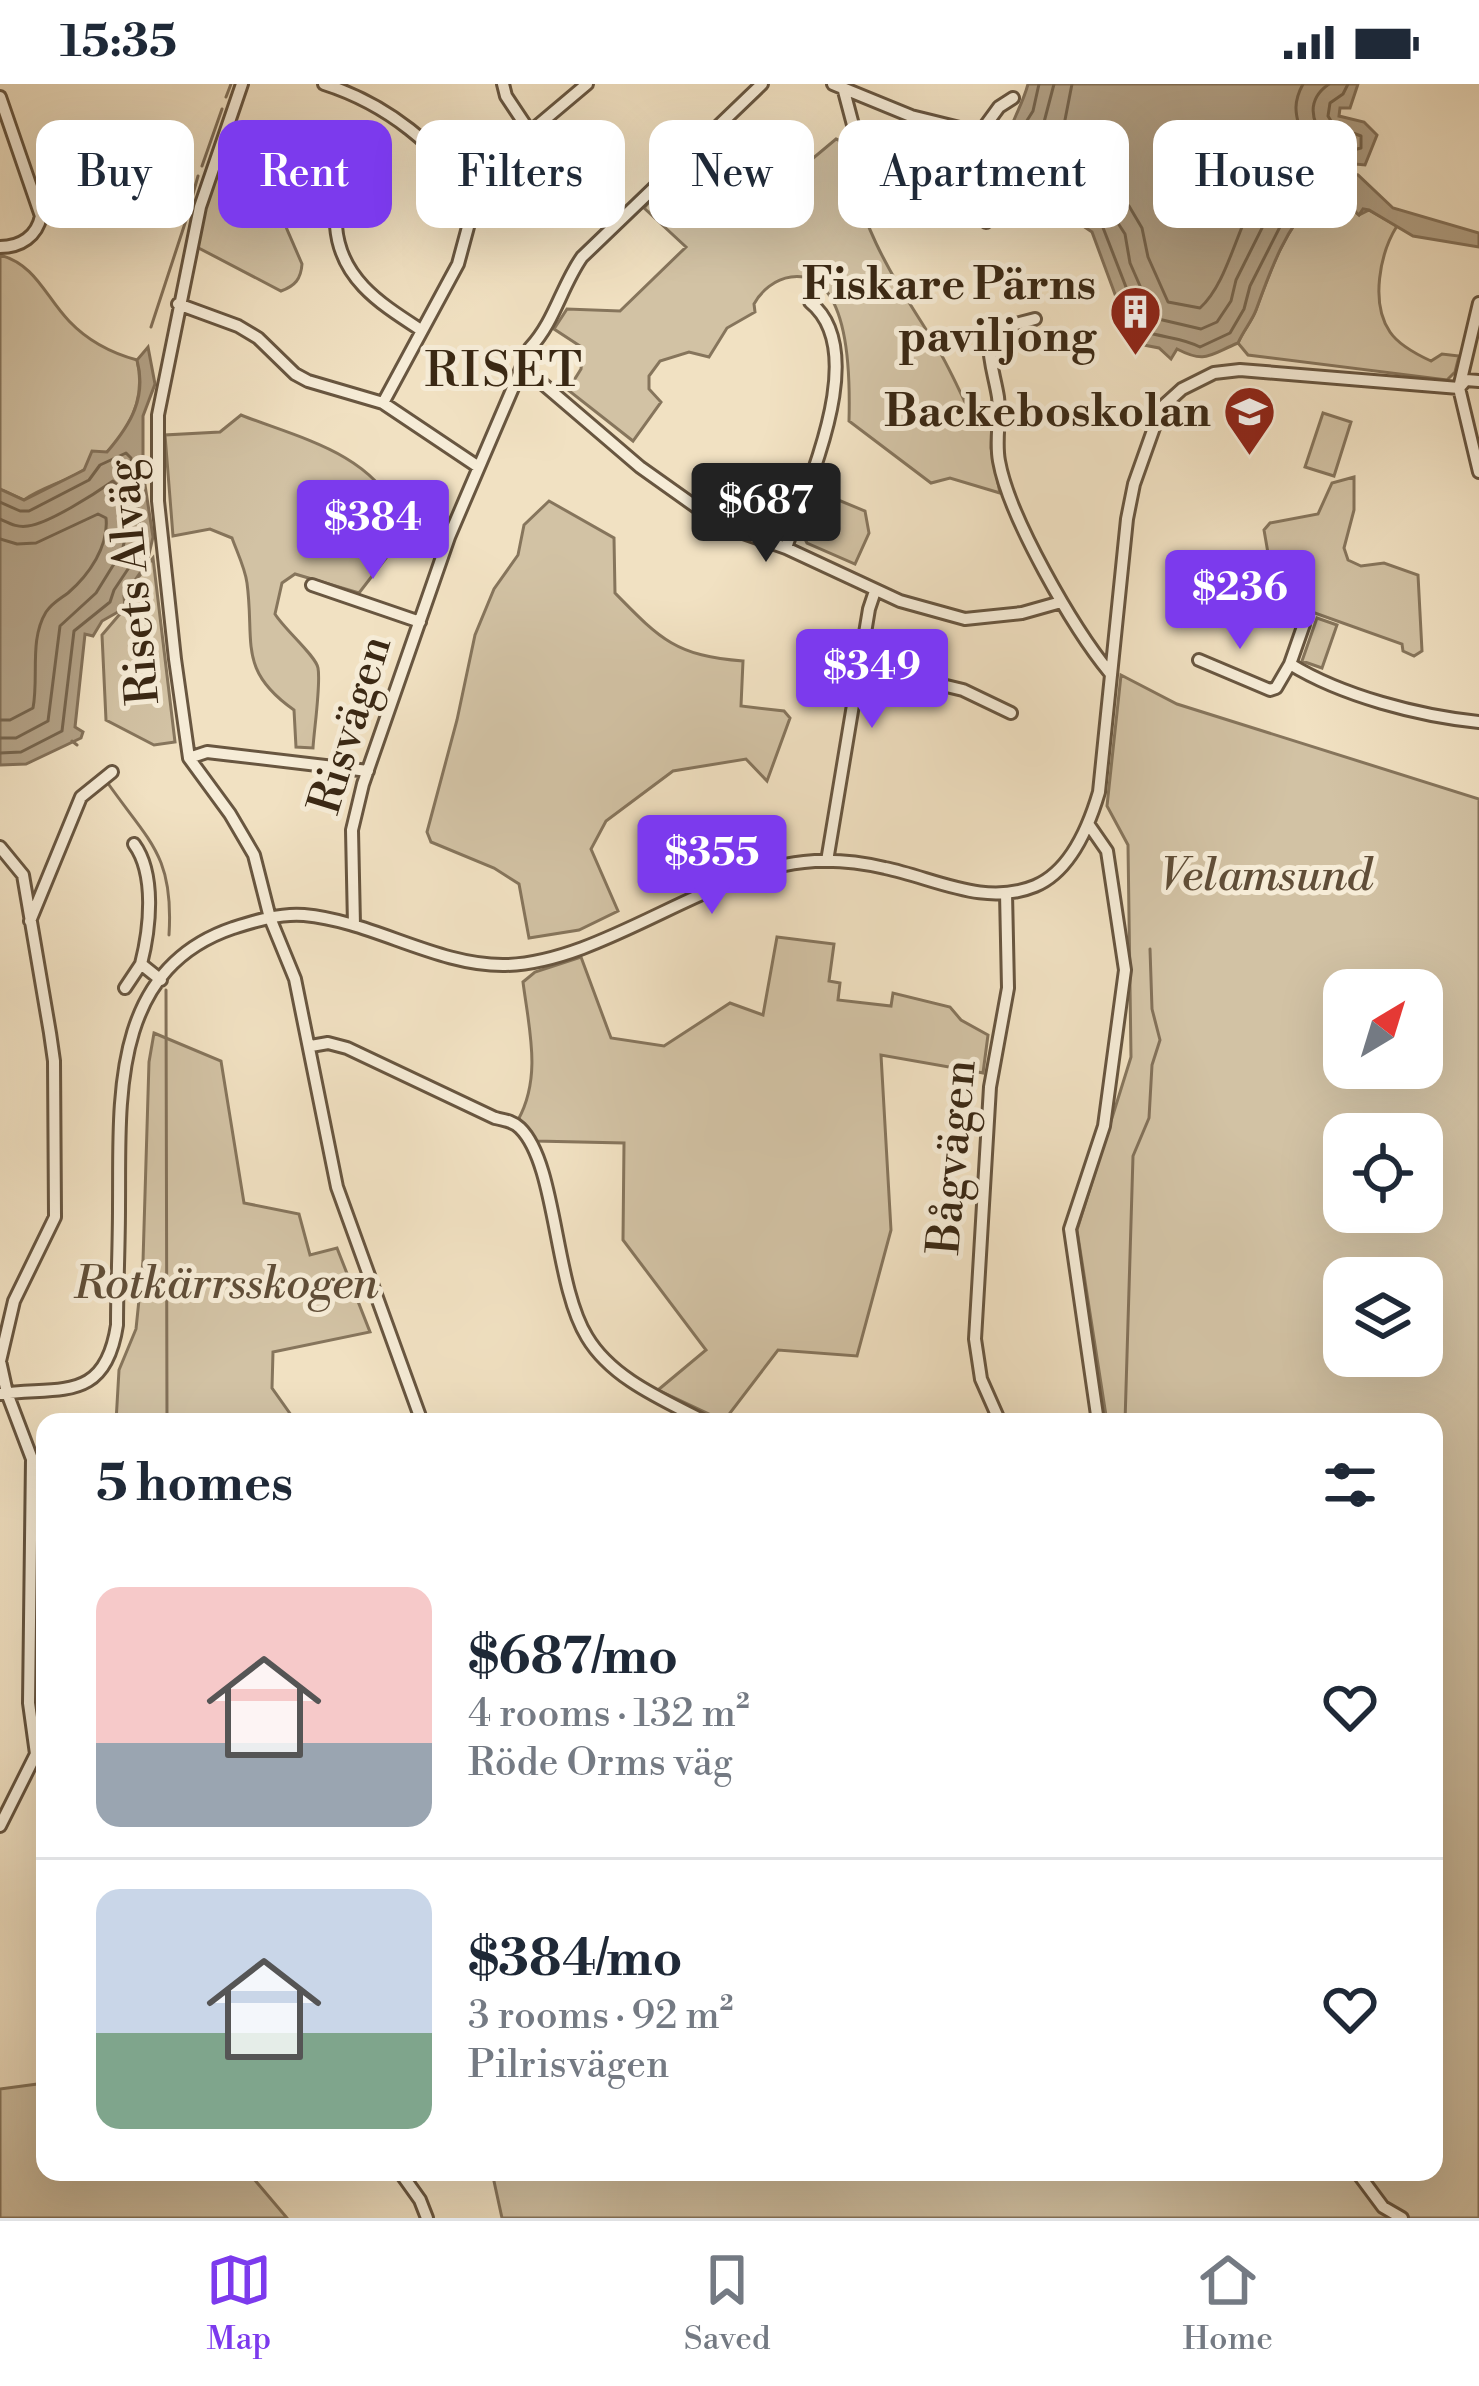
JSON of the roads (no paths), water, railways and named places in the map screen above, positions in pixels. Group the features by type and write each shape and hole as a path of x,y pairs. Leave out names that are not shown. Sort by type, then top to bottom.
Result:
{"street":[{"name":"Risets Alväg","path":"242,84 205,190 178,304 155,448 189,758 244,834 261,876 270,918 295,979 337,1186 419,1413"},
{"path":"325,84 365,100 416,136"},
{"path":"503,84 522,120"},
{"path":"544,120 586,84"},
{"name":"Risvägen","path":"354,925 352,830 368,771 477,466 530,348 549,327 582,257 762,84"},
{"path":"839,88 911,116 980,133 999,107 1013,98"},
{"path":"839,88 850,120"},
{"path":"0,97 40,216 38,228 6,247"},
{"path":"337,228 360,286 421,330"},
{"path":"382,403 466,246 470,228"},
{"path":"786,548 829,428 835,346 829,322 810,302"},
{"path":"1479,303 1459,388 1479,472"},
{"path":"178,304 258,338 308,381 382,403 477,466"},
{"path":"1034,319 1000,328 993,335 989,364 998,400 998,458 1004,486 1061,602 1110,673"},
{"path":"522,366 709,519 786,548 875,591 964,620 1022,613 1061,602"},
{"path":"3,1394 72,1390 101,1368 115,1341 121,1077 134,1023 161,980 204,941 270,918 309,916 461,958 509,965 562,954 794,863 827,861 887,868 974,892 1006,893 1036,886 1049,877 1089,825 1099,792 1134,484 1161,408 1174,395 1214,373 1240,370 1459,388"},
{"path":"1459,388 1466,380 1479,381"},
{"path":"312,585 420,622"},
{"path":"827,861 875,591"},
{"path":"1199,660 1270,690 1276,688 1304,624"},
{"path":"1290,664 1346,693 1479,722"},
{"path":"859,665 964,691 1011,713"},
{"path":"189,758 207,752 368,771"},
{"path":"30,921 81,797 112,772"},
{"path":"1089,825 1107,851 1125,970 1104,1126 1070,1229 1098,1413"},
{"path":"125,988 141,964 148,898 144,859 134,844"},
{"path":"0,847 23,875 54,1061 55,1217 14,1301 0,1360 3,1394 32,1459 28,1703 36,1754 0,1826"},
{"name":"Bågvägen","path":"996,1413 981,1379 975,1339 990,1087 1008,988 1006,893"},
{"path":"141,964 161,980"},
{"path":"310,1046 328,1043 347,1048 517,1124 542,1170 559,1256 587,1338 616,1370 690,1413"},
{"path":"406,2181 427,2218"},
{"path":"1364,2181 1383,2206 1402,2218"}],"water":[{"path":"1028,84 1358,84 1350,108 1340,108 1339,116 1356,120 1153,120 1153,228 1293,228 1238,343 1201,357 1177,349 1171,359 1159,348 1133,343 1092,232 1086,228 1129,228 1129,120 1014,120"},
{"path":"1357,120 1377,135 1365,165 1357,164"},
{"path":"1357,175 1393,208 1479,233 1479,247 1413,236 1369,210 1359,215"},
{"path":"148,347 155,384 143,416 143,472 153,537 147,563 124,596 125,608 102,621 93,636 85,634 75,727 83,732 81,738 26,764 0,765 0,489 24,500 84,470 92,451 107,452 135,409 140,386 137,360"}],"waterway":[{"path":"226,97 231,84"},
{"path":"202,166 222,109"},
{"path":"194,190 198,176"},
{"path":"151,327 183,228"},
{"path":"72,741 77,745"},
{"path":"107,782 163,867 169,935"},
{"path":"1125,1413 1133,1156 1149,1118 1152,1065 1160,1040 1152,1009 1150,949"},
{"path":"166,990 167,1413"}],"place":[{"name":"Fiskare Pärns paviljong","path":"1135,357"},
{"name":"Backeboskolan","path":"1250,458"}],"district":[{"name":"RISET","path":"505,372"}],"park label":[{"name":"Velamsund","path":"1266,876"},
{"name":"Rotkärrsskogen","path":"226,1284"}]}
